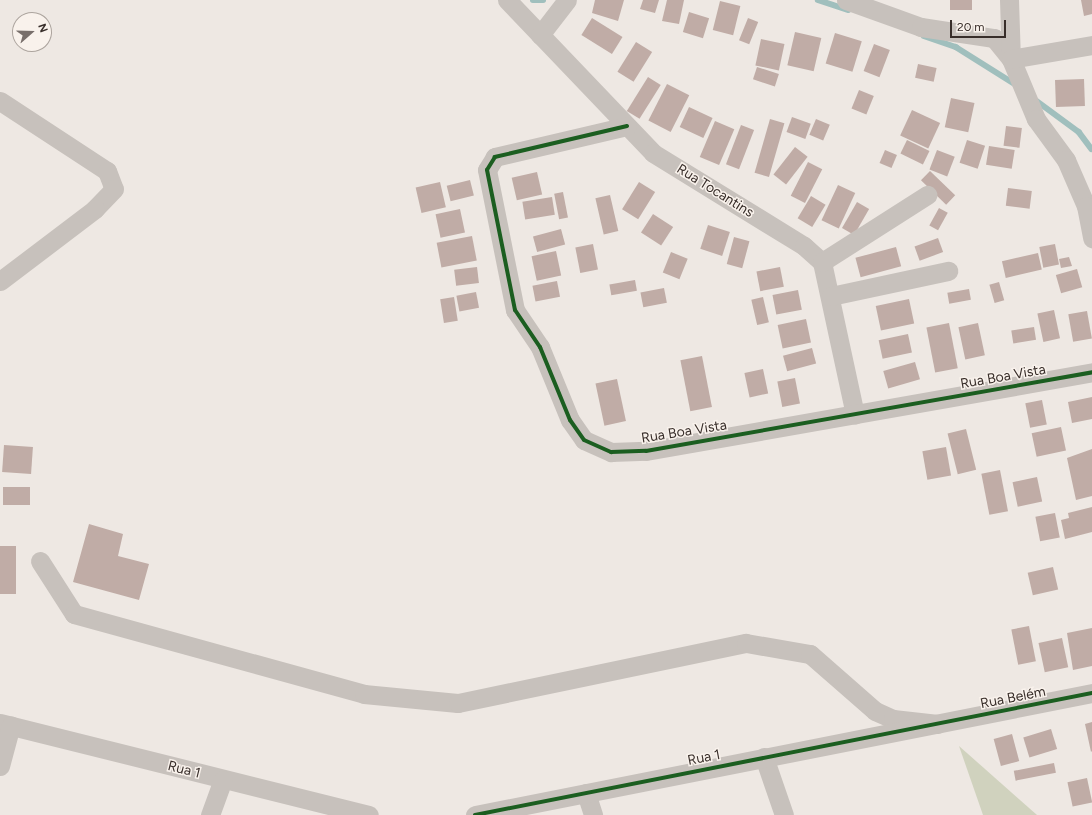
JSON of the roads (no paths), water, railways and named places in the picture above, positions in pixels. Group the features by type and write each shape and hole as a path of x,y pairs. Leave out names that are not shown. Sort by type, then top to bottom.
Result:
{"street":[{"name":"Rua Tocantins","path":"507,0 653,153 808,249 822,262"},
{"path":"540,34 567,0"},
{"path":"846,0 921,27 994,38 1011,59 1036,119 1066,160 1086,206 1092,238"},
{"path":"1009,0 1011,59"},
{"path":"1011,59 1092,45"},
{"path":"0,101 107,171 114,189 95,209 0,281"},
{"name":"Rua Boa Vista","path":"627,126 495,157 487,170 515,310 540,347 570,420 584,440 611,452 646,451 1092,372"},
{"path":"855,414 831,296 822,262 926,195"},
{"path":"831,296 948,270"},
{"path":"40,561 74,614 364,694 458,703 746,643 810,654 875,711 892,719 938,724"},
{"name":"Rua Belém","path":"938,724 1092,693"},
{"path":"0,766 6,724"},
{"name":"Rua 1","path":"6,724 223,780 369,815"},
{"name":"Rua 1","path":"475,815 938,724"},
{"path":"764,757 784,815"},
{"path":"210,815 223,780"},
{"path":"586,793 593,815"}],"waterway":[{"path":"533,0 543,0"},
{"path":"818,0 848,10"},
{"path":"924,36 956,47 1015,84"},
{"path":"1034,99 1079,132 1092,149"}]}
